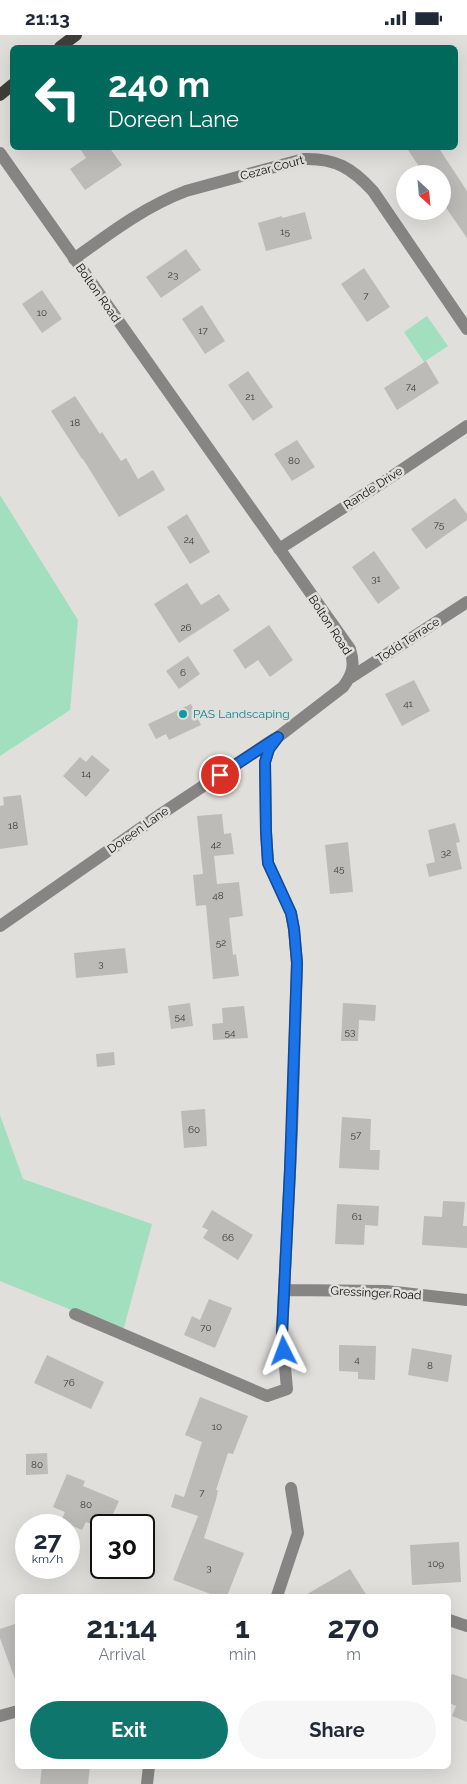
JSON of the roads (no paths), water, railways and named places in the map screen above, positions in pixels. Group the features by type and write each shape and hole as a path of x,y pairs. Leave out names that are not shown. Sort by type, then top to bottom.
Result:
{"main road":[{"path":"63,45 76,35"},
{"path":"0,95 10,87"}],"street":[{"name":"Bolton Road","path":"0,153 350,649 353,660 353,670 350,678"},
{"name":"Cezar Court","path":"74,259 141,211 168,198 304,159 332,161 348,169 364,181 373,191 467,329"},
{"name":"Rande Drive","path":"279,549 467,426"},
{"name":"Todd Terrace","path":"350,678 467,602"},
{"path":"75,1314 266,1396 287,1389 282,1333 297,963 291,913 268,863 265,762 269,749 278,737 342,687 350,678"},
{"name":"Doreen Lane","path":"0,926 153,820 278,737"},
{"name":"Gressinger Road","path":"285,1290 386,1291 467,1299"},
{"path":"278,1594 298,1533 291,1488"},
{"path":"451,1620 467,1626"},
{"path":"0,1716 15,1712"},
{"path":"147,1784 149,1769"}],"place":[{"name":"PAS Landscaping","path":"183,714"}]}
